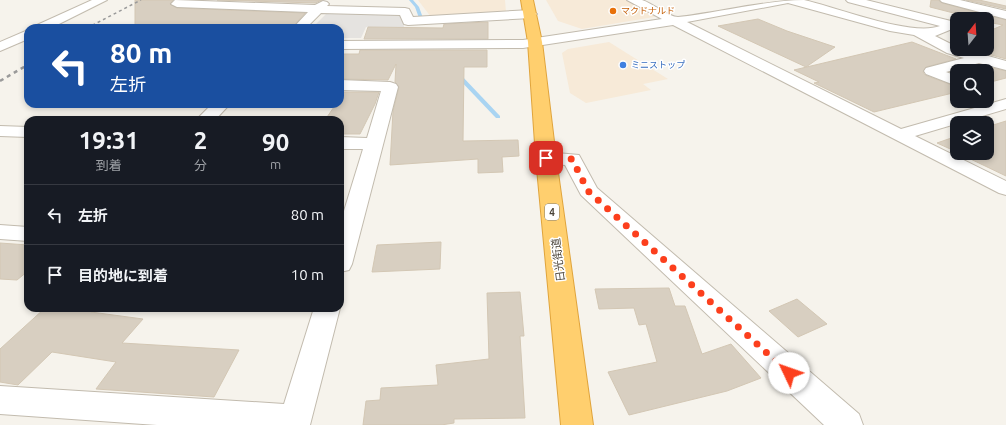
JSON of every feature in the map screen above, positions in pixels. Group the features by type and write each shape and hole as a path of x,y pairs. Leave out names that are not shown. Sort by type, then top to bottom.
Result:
{"highway":[{"name":"日光街道","path":"529,7 535,42 546,158 578,425"}],"street":[{"path":"50,24 101,0"},
{"path":"183,0 177,4 404,12 408,21 506,14 529,7"},
{"path":"303,24 326,0"},
{"path":"633,0 1006,189"},
{"path":"344,45 502,45 535,42 674,21 788,0 894,28 918,32 935,32 950,26"},
{"path":"852,0 950,23"},
{"path":"946,0 1006,15"},
{"path":"986,11 1006,2"},
{"path":"918,32 952,50 1006,66"},
{"path":"0,47 24,36"},
{"path":"957,64 980,58"},
{"path":"950,66 931,71 950,79"},
{"path":"344,85 390,87 344,244"},
{"path":"899,135 1001,102"},
{"path":"209,116 218,108"},
{"path":"0,131 24,132"},
{"path":"344,143 374,144"},
{"path":"546,158 572,159 588,191 846,425"},
{"path":"0,232 24,234"},
{"path":"0,400 295,423 327,312"}],"shaded area":[{"path":"418,0 505,0 506,12 431,17"},
{"path":"546,0 628,0 660,16 582,29 558,21"},
{"path":"332,12 397,14 403,16 404,27 366,27 361,38 344,38 344,24 316,24 326,14"},
{"path":"609,42 668,79 643,84 651,90 586,103 570,93 562,53 568,49"}],"building":[{"path":"135,0 173,0 170,4 177,8 305,13 295,24 135,24"},
{"path":"217,0 322,0 315,3"},
{"path":"931,0 938,0 942,3 976,12 950,12 930,7"},
{"path":"966,0 979,0 1006,6 1006,9"},
{"path":"994,17 1006,20 1006,59 994,56 994,29 1003,25 994,23"},
{"path":"758,19 787,31 835,47 806,67 718,26"},
{"path":"488,22 488,39 364,39 368,27 443,28 444,24"},
{"path":"912,42 956,59 926,67 923,72 925,75 950,84 950,94 874,112 814,83 819,82 794,70"},
{"path":"360,50 487,50 487,67 464,67 463,141 518,140 519,156 502,157 503,172 478,173 478,159 390,165 393,111 399,87 395,82 396,64 388,80 344,79 344,54 359,54"},
{"path":"994,68 1006,71 1006,78 994,81"},
{"path":"344,92 379,92 375,104 360,134 344,134 344,116 328,116 333,108 344,108"},
{"path":"1006,121 1006,176 973,160 994,160 994,125"},
{"path":"950,138 950,149 937,143"},
{"path":"441,242 440,269 372,272 377,245"},
{"path":"0,243 24,245 24,274 17,280 0,279"},
{"path":"669,288 675,306 685,306 702,354 731,344 761,378 727,391 629,415 608,372 657,362 646,324 639,325 634,308 599,309 595,289"},
{"path":"520,292 524,336 520,336 525,418 454,419 454,423 441,425 363,425 366,401 380,400 381,388 438,385 436,365 489,359 487,293"},
{"path":"797,299 827,324 798,337 769,311"},
{"path":"41,312 91,312 143,319 122,343 239,350 214,397 96,389 116,362 52,352 18,385 0,382 0,349"}],"waterway":[{"path":"411,0 417,7 421,17"},
{"path":"458,75 498,117"}],"railway":[{"path":"95,24 141,0"},
{"path":"0,81 24,67"}],"place":[{"name":"マクドナルド","path":"613,11"},
{"name":"ミニストップ","path":"623,65"}],"route":[{"path":"546,158 572,159 588,191 789,373"}]}
